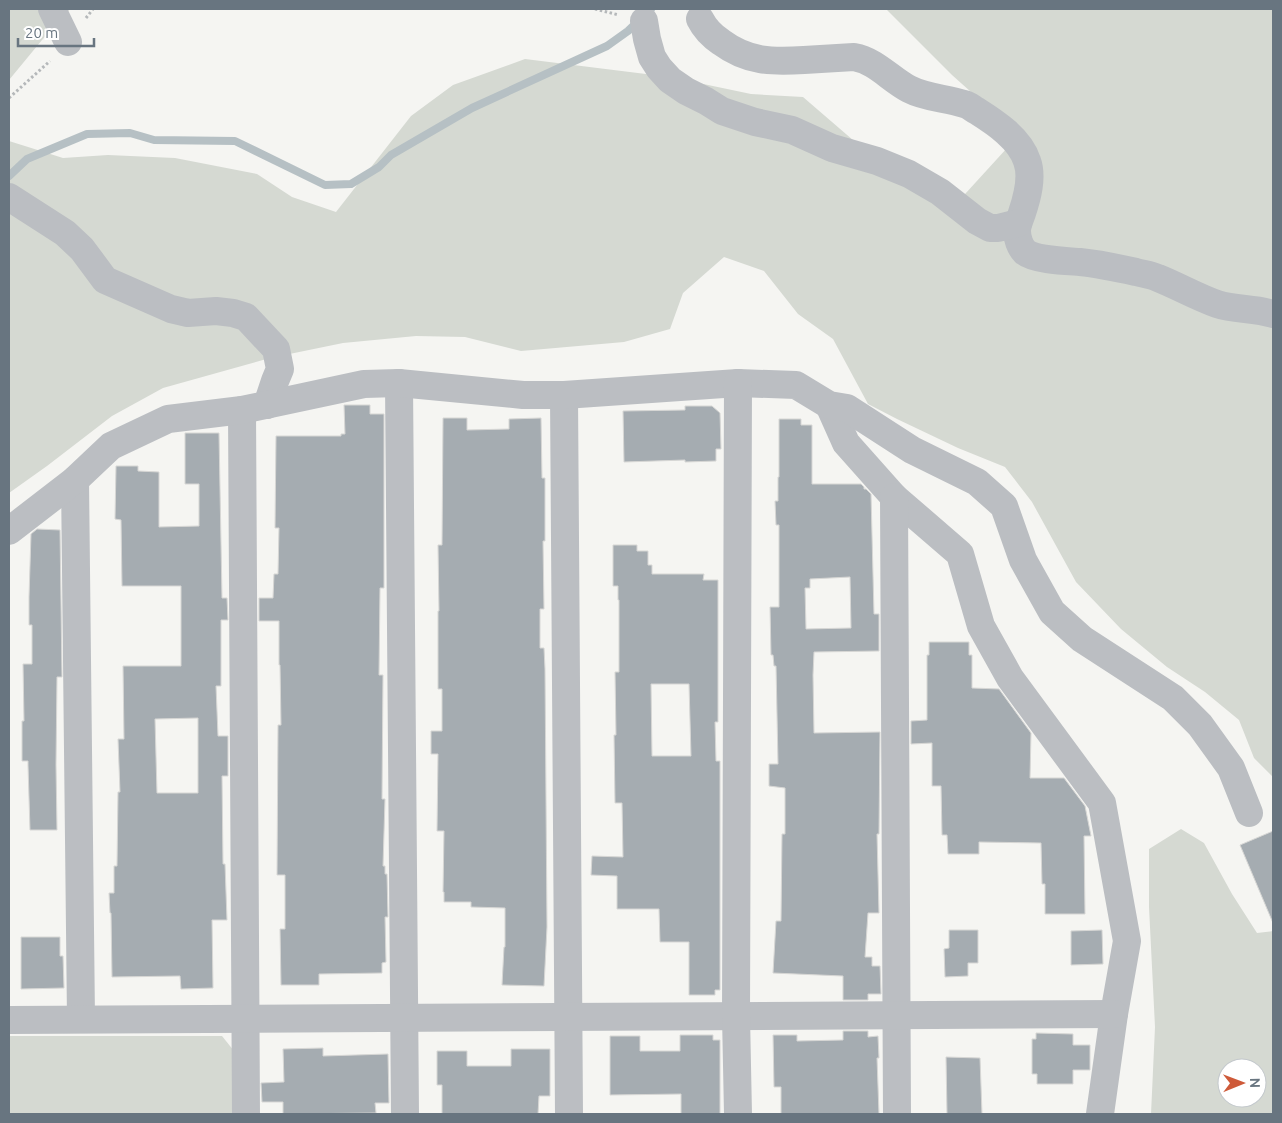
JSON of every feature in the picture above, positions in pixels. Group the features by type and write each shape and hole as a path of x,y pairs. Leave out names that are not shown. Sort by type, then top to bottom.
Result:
{"street":[{"path":"52,9 68,42"},
{"path":"700,19 713,36 735,52 753,58 776,62 854,56 873,63 908,88 919,93 966,104 1000,126 1022,149 1027,160 1029,180 1026,200 1018,222 1017,232 1022,249 1027,253 1034,256 1105,265 1156,277 1216,304 1273,314"},
{"path":"644,21 652,57 659,68 670,80 686,91 722,111 755,122 792,130 832,148 877,161 909,174 940,192 990,228 998,228 1018,222"},
{"path":"9,196 65,233 82,249 105,280 171,310 188,313 216,311 246,317 276,349 280,369 275,380 255,407 246,1114"},
{"path":"738,383 736,1016 738,1114"},
{"path":"9,531 75,480 111,446 168,419 255,407 364,384 400,384 523,395 564,395 738,383 796,385 828,404 847,408 912,450 977,482 1004,506 1023,560 1052,612 1082,639 1173,698 1200,725 1231,768 1250,813"},
{"path":"400,384 405,1114"},
{"path":"564,395 569,1114"},
{"path":"828,404 846,443 894,497 960,554 982,626 1010,678 1102,803 1127,941 1114,1014 1100,1114"},
{"path":"75,480 81,1019"},
{"path":"894,497 897,1114"},
{"path":"9,1020 1114,1014"}],"shaded area":[{"path":"9,9 70,9 9,80"},
{"path":"886,9 1273,9 1273,777 1254,758 1239,720 1205,692 1167,667 1121,629 1076,582 1032,502 1005,467 958,448 868,404 833,339 798,314 764,271 724,257 683,293 670,329 624,342 521,351 465,337 416,336 343,343 270,358 163,388 112,416 9,493 9,141 63,158 108,155 175,158 257,174 292,197 336,212 411,116 453,85 525,59 670,77 751,94 803,97 868,153 955,205 1019,135 952,75"},
{"path":"1181,829 1204,843 1232,894 1257,933 1273,931 1273,1114 1151,1114 1155,1027 1149,907 1149,849"},
{"path":"9,1036 222,1036 234,1051 234,1114 9,1114"}],"building":[{"path":"344,405 370,405 370,414 384,414 384,588 380,588 379,675 383,675 382,799 385,799 383,866 385,866 385,874 387,874 388,917 385,917 386,962 382,963 382,973 319,974 319,985 281,985 280,929 285,929 285,875 277,875 278,725 281,725 279,621 259,621 259,598 273,598 274,574 278,574 279,528 275,528 276,436 341,436 341,434 345,434"},
{"path":"685,406 712,406 720,413 721,449 716,449 716,461 624,462 623,411 685,410"},
{"path":"443,418 467,418 467,430 509,429 509,419 541,418 542,478 545,478 545,541 543,541 544,609 540,609 540,648 544,648 545,669 547,927 544,986 502,985 505,947 505,908 471,907 471,902 444,902 444,831 437,831 438,754 431,754 431,731 442,731 442,689 438,689 438,545 442,545"},
{"path":"779,419 801,419 801,425 812,425 812,484 861,484 871,494 874,614 879,614 879,651 814,652 813,675 814,733 880,732 879,834 877,834 879,913 868,913 865,957 872,957 872,966 880,966 881,994 868,994 868,1000 843,1000 843,976 773,973 776,921 781,921 782,834 785,834 785,788 769,786 769,764 778,764 776,666 774,666 773,655 771,655 770,607 779,607 779,525 776,525 775,501 778,501","holes":["850,577 851,628 806,629 805,588 810,588 810,579"]},
{"path":"185,433 219,433 222,598 227,598 228,620 221,620 221,686 216,686 218,736 228,736 228,776 222,776 223,864 225,864 227,920 212,920 213,988 181,989 180,976 112,977 109,893 114,893 114,866 117,866 118,792 120,792 118,739 124,739 123,666 181,666 181,586 122,586 121,520 115,519 116,466 138,466 138,471 159,472 159,527 199,526 199,484 185,484","holes":["198,718 198,793 157,793 155,719"]},
{"path":"37,529 60,530 62,677 57,677 57,830 30,830 28,761 22,761 22,721 24,721 23,664 32,664 32,625 29,625 31,534"},
{"path":"613,545 637,545 637,551 648,551 648,565 652,565 652,574 704,574 703,580 718,580 718,722 715,722 716,761 720,761 720,990 715,990 715,995 689,995 689,942 660,942 659,909 617,909 617,876 591,875 592,856 623,857 622,803 615,803 615,672 619,672 619,600 618,586 613,586","holes":["651,684 689,684 691,756 652,756"]},
{"path":"929,642 969,642 969,655 972,655 972,688 999,689 1031,733 1030,778 1064,778 1085,806 1091,836 1084,836 1085,914 1045,914 1045,884 1042,884 1041,843 979,842 979,854 948,854 947,835 942,835 941,786 932,786 932,743 911,744 911,721 927,720 927,655 929,655"},
{"path":"1273,831 1273,923 1240,845"},
{"path":"949,930 978,930 978,963 968,963 968,976 945,977 944,949 949,948"},
{"path":"1102,930 1103,964 1071,965 1071,931"},
{"path":"21,937 60,937 60,956 63,956 64,988 21,989"},
{"path":"843,1031 868,1031 868,1037 878,1036 879,1114 781,1114 781,1087 774,1087 773,1035 797,1035 797,1041 843,1040"},
{"path":"1036,1033 1073,1034 1073,1045 1090,1045 1090,1070 1073,1070 1073,1084 1037,1084 1037,1074 1032,1074 1032,1039 1036,1039"},
{"path":"680,1035 713,1035 713,1040 720,1040 720,1114 681,1114 681,1094 610,1095 610,1036 640,1036 640,1051 680,1051"},
{"path":"323,1048 323,1056 388,1054 389,1103 375,1103 376,1113 283,1114 283,1102 262,1102 261,1083 284,1082 283,1049"},
{"path":"511,1049 550,1049 550,1096 539,1096 538,1114 442,1114 442,1085 437,1085 437,1051 467,1051 467,1066 511,1066"},
{"path":"946,1057 980,1058 982,1114 947,1114"}],"waterway":[{"path":"9,176 27,159 87,134 130,133 154,140 235,141 325,185 351,184 379,167 391,155 472,108 607,46 628,31 651,9"}]}
